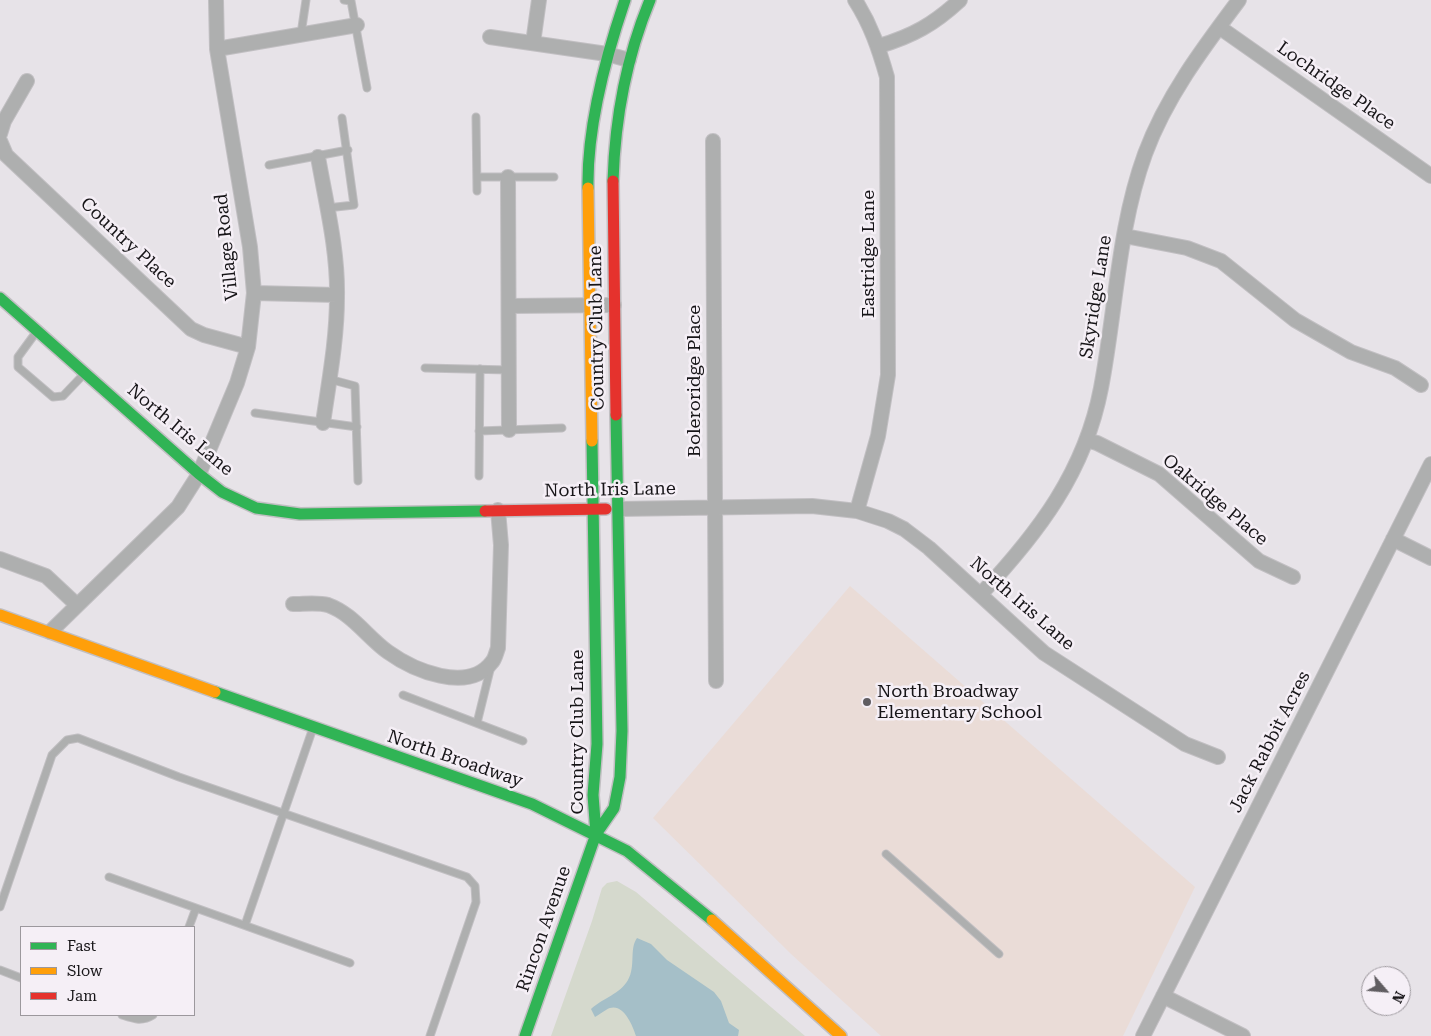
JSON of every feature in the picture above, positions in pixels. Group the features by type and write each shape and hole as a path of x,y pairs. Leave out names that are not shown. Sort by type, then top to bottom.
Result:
{"main road":[{"name":"Country Club Lane","path":"596,834 593,795 597,744 588,181 594,117 607,54 625,0"},
{"name":"Country Club Lane","path":"596,834 614,808 620,777 622,731 614,305 614,149 618,106 629,60 650,0"},
{"name":"North Iris Lane","path":"0,298 199,474 222,492 256,508 300,514 618,509"},
{"name":"North Broadway","path":"0,615 313,728 532,804 596,834 627,851 700,910 841,1036"},
{"name":"Rincon Avenue","path":"525,1036 596,834"}],"street":[{"name":"Village Road","path":"50,632 178,507 199,474 236,383 248,347 254,293 250,247 217,49 216,0"},
{"path":"533,43 538,0"},
{"name":"Eastridge Lane","path":"855,0 879,46 887,77 888,375 878,436 857,511"},
{"path":"879,46 907,37 938,20 960,0"},
{"name":"Skyridge Lane","path":"981,594 1018,554 1059,498 1086,440 1100,390 1125,236 1144,155 1184,75 1239,0"},
{"path":"217,49 357,25"},
{"name":"Lochridge Place","path":"1219,27 1431,176"},
{"path":"490,37 607,54 629,60"},
{"path":"0,134 4,120 27,81"},
{"name":"Country Place","path":"0,141 6,154 191,329 204,336 248,347"},
{"name":"Boleroridge Place","path":"713,141 716,681"},
{"path":"318,157 327,208 337,295 323,423"},
{"path":"508,177 509,430"},
{"path":"1125,236 1187,248 1221,261 1295,320 1351,352 1395,368 1421,384"},
{"path":"254,293 337,295"},
{"path":"509,306 614,305"},
{"name":"Oakridge Place","path":"1086,440 1098,443 1159,474 1259,561 1293,578"},
{"name":"Jack Rabbit Acres","path":"1143,1036 1431,464"},
{"name":"North Iris Lane","path":"618,509 812,506 857,511 888,521 904,530 981,594 1044,653 1185,744 1218,757"},
{"path":"293,604 326,604 347,615 388,652 430,674 459,678 476,675 492,662 498,648 501,545 498,510"},
{"path":"1393,538 1431,558"},
{"path":"0,559 46,576 77,605"},
{"path":"1163,996 1243,1036"}],"lane":[{"path":"301,34 306,0"},
{"path":"344,0 351,2 368,88"},
{"path":"476,117 477,191"},
{"path":"327,208 354,205 348,150 342,118"},
{"path":"269,165 348,150"},
{"path":"477,177 554,177"},
{"path":"37,331 18,357 18,367 53,397 63,396 85,373"},
{"path":"425,368 509,370"},
{"path":"479,476 480,369"},
{"path":"329,379 355,386 358,481"},
{"path":"255,413 356,427"},
{"path":"479,431 562,428"},
{"path":"477,723 492,662"},
{"path":"403,695 523,741"},
{"path":"245,925 313,728"},
{"path":"0,907 52,755 67,740 78,738 179,777 468,877 475,886 476,902 430,1036"},
{"path":"886,854 999,954"},
{"path":"109,878 350,963"},
{"path":"190,926 196,908"},
{"path":"0,970 20,978"},
{"path":"125,1016 136,1020 146,1019 151,1016"}],"shaded area":[{"name":"North Broadway Elementary School","path":"850,586 1195,887 1123,1036 881,1036 791,954 653,818"},
{"path":"617,881 636,892 805,1036 551,1036 602,888 607,883"}],"water":[{"path":"637,938 651,944 667,960 714,992 721,1001 729,1023 739,1030 738,1036 636,1036 626,1015 617,1008 606,1010 595,1017 591,1009 621,989 628,980 632,969 633,947"}],"traffic: fast":[{"path":"588,188 594,117 611,45 625,0"},
{"path":"613,181 616,134 623,89 634,44 650,0"},
{"path":"0,298 199,474 222,492 256,508 300,514 485,511"},
{"path":"525,1036 596,834 614,808 620,777 622,731 616,415"},
{"path":"592,441 597,744 593,795 596,834"},
{"path":"215,692 532,804 627,851 712,920"}],"traffic: slow":[{"path":"588,188 592,441"},
{"path":"0,615 215,692"},
{"path":"712,920 841,1036"}],"traffic: jam":[{"path":"613,181 616,415"},
{"path":"485,511 606,509"}],"place":[{"name":"North Broadway Elementary School","path":"867,702"}]}
